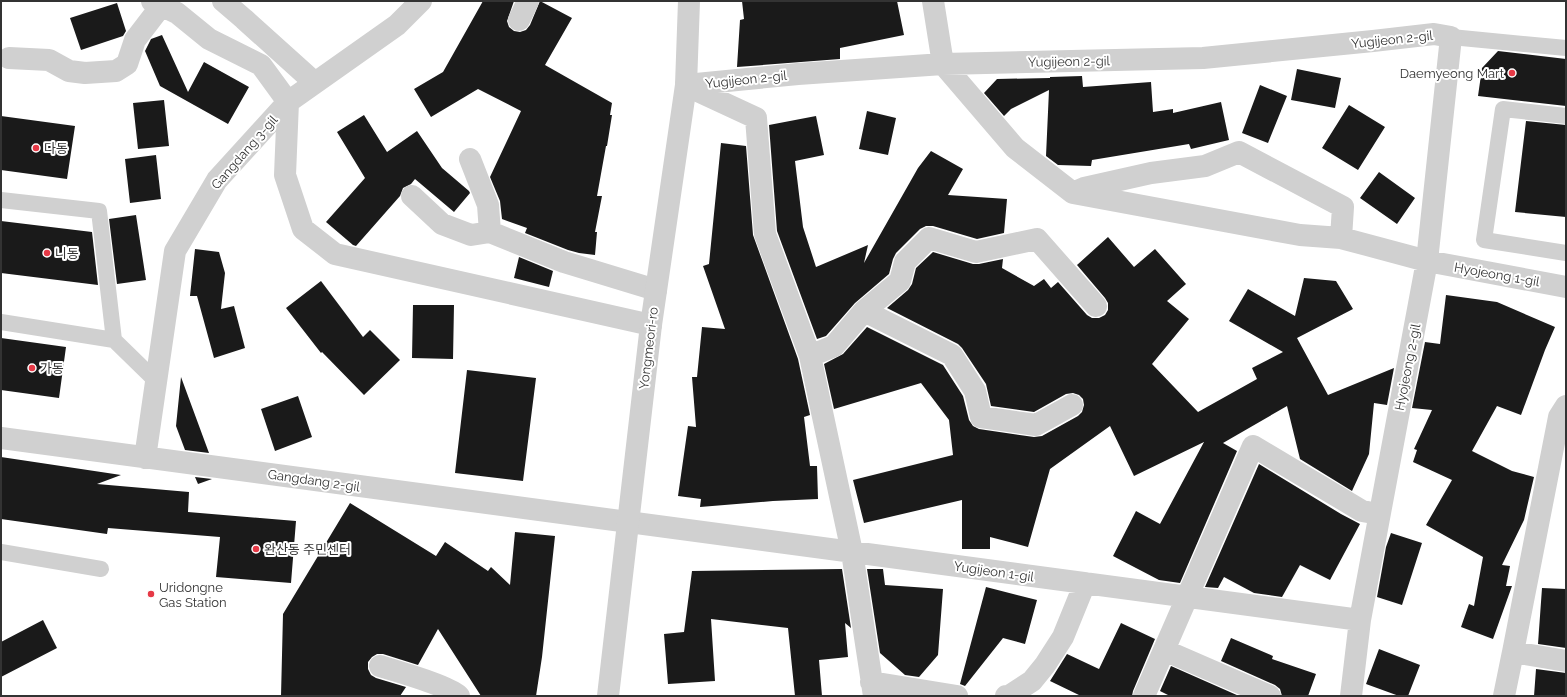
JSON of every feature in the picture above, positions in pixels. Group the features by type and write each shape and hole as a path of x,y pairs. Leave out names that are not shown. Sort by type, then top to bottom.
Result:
{"street":[{"path":"223,1 244,18 315,83"},
{"name":"Gangdang 3-gil","path":"145,458 175,251 217,180 288,102 397,25 421,1"},
{"name":"Yongmeori-ro","path":"608,696 650,325 686,85 690,1"},
{"path":"933,1 943,64 1016,148 1073,193 1084,188 1151,173 1205,166 1239,152 1343,207 1341,238"},
{"path":"9,58 49,60 69,71 86,73 116,71 127,64 134,40 156,4 177,13 209,39 261,65 288,102 285,175 303,229 335,254 650,325"},
{"name":"Yugijeon 2-gil","path":"686,85 798,74 943,64 1203,58 1373,42 1434,34 1451,37"},
{"name":"Hyojeong 2-gil","path":"1351,696 1360,620 1427,261 1451,37"},
{"path":"686,85 756,118 765,234 810,356 852,552 873,689 957,696"},
{"path":"470,159 488,205 490,232"},
{"name":"Hyojeong 1-gil","path":"1073,193 1300,235 1341,238 1427,261 1566,287"},
{"path":"412,196 442,224 471,234 490,232 564,262 656,290"},
{"path":"810,356 834,346 864,311 900,282 905,262 929,238 976,252 1038,239 1096,306"},
{"path":"864,311 952,355 975,391 981,418 1036,425 1072,405"},
{"path":"1504,696 1558,417 1566,406"},
{"name":"Gangdang 2-gil","path":"1,438 628,522"},
{"path":"1144,696 1253,446 1362,511 1379,514"},
{"name":"Yugijeon 1-gil","path":"628,522 1360,620"},
{"path":"1006,696 1009,696 1032,681 1045,665 1064,637 1085,583"},
{"path":"1164,650 1270,696"},
{"path":"1513,652 1566,661"},
{"path":"380,666 432,683 459,696"}],"lane":[{"path":"1451,37 1566,48"},
{"path":"1566,116 1503,109 1484,240 1566,253"},
{"path":"1,200 99,211 114,340"},
{"path":"1,322 114,340 156,382"},
{"path":"1,552 101,569"}],"building":[{"path":"483,1 514,1 507,21 509,27 514,31 520,32 526,30 530,25 540,1 572,18 545,65 612,103 610,115 612,115 607,146 597,196 602,196 595,232 597,232 595,255 568,250 525,233 527,228 502,219 500,201 490,177 521,111 478,89 431,117 414,89 443,72"},
{"path":"742,1 897,1 904,35 840,48 840,59 737,67 740,20 744,19"},
{"path":"117,3 126,31 123,36 81,50 70,18"},
{"path":"162,35 188,92 204,62 249,87 228,124 160,86 145,51 151,39"},
{"path":"1498,51 1566,59 1566,106 1478,96 1482,68"},
{"path":"1297,69 1341,78 1335,108 1291,100"},
{"path":"1082,76 1083,87 1151,82 1153,112 1173,109 1173,113 1221,102 1229,140 1191,149 1189,144 1092,160 1091,166 1058,165 1046,156 1049,90 1011,109 1004,116 984,93 997,79"},
{"path":"1260,85 1287,96 1268,143 1242,133"},
{"path":"164,100 169,146 138,149 133,103"},
{"path":"1349,105 1385,127 1358,170 1322,148"},
{"path":"867,111 896,118 888,155 859,149"},
{"path":"364,115 387,152 417,131 442,168 470,193 454,212 415,179 411,184 403,188 400,196 356,246 326,222 365,178 337,132"},
{"name":"다동","path":"1,116 75,126 67,179 1,170"},
{"path":"816,116 824,155 795,161 803,227 816,267 868,245 864,263 918,168 931,151 963,169 948,195 1007,199 1004,233 977,239 933,226 926,226 920,229 896,253 889,274 855,303 826,336 817,339 777,231 769,125"},
{"path":"1526,121 1566,125 1566,217 1515,212"},
{"path":"721,143 746,146 753,235 798,359 810,415 804,417 810,466 817,466 818,499 700,507 701,499 678,496 688,426 696,427 692,377 697,377 702,327 725,329 703,266 709,264"},
{"path":"156,155 161,199 130,203 125,159"},
{"path":"1379,172 1415,198 1397,224 1360,198"},
{"path":"136,215 146,280 117,284 109,219"},
{"name":"니동","path":"1,221 92,232 98,285 1,273"},
{"path":"1108,237 1134,267 1155,249 1186,284 1167,301 1189,319 1152,364 1198,412 1257,379 1252,368 1283,352 1229,321 1248,289 1295,316 1304,278 1336,281 1353,309 1297,338 1328,395 1394,368 1387,405 1374,403 1369,454 1352,491 1300,459 1287,406 1223,443 1237,451 1180,583 1159,580 1113,556 1136,511 1160,524 1204,442 1134,476 1110,426 1050,469 1028,547 990,537 990,549 962,549 962,500 864,523 853,480 953,455 949,420 921,383 834,409 824,364 843,354 867,327 943,365 963,396 969,420 973,426 979,429 1034,437 1042,436 1078,416 1082,412 1084,405 1083,399 1079,395 1073,393 1066,394 1034,412 991,406 986,384 958,344 887,308 908,290 912,284 916,268 933,252 973,264 1003,259 1002,268 1034,286 1044,279 1051,288 1058,282 1087,315 1092,318 1099,318 1105,315 1108,310 1108,303 1077,265"},
{"path":"195,249 219,252 225,273 221,309 234,306 245,348 214,358 197,296 190,296"},
{"path":"519,257 553,271 549,287 514,278"},
{"path":"321,281 363,337 370,330 400,360 364,395 322,352 321,353 286,308"},
{"path":"1446,295 1497,302 1555,327 1521,415 1497,406 1472,451 1512,471 1534,477 1524,520 1502,565 1510,566 1506,586 1512,586 1493,639 1461,627 1469,604 1474,606 1483,557 1426,525 1452,480 1413,462 1417,450 1414,449 1432,410 1412,408 1425,342 1440,344"},
{"path":"413,305 454,305 453,359 412,358"},
{"name":"가동","path":"1,338 66,347 59,398 1,390"},
{"path":"467,370 536,378 523,481 455,473"},
{"path":"181,377 209,453 185,450 176,426"},
{"path":"298,396 312,437 275,451 261,409"},
{"path":"1,457 121,475 97,484 189,492 188,512 296,521 291,583 216,577 220,537 108,528 107,534 1,519"},
{"path":"1259,464 1360,524 1330,580 1300,565 1282,597 1254,593 1224,577 1218,588 1205,587"},
{"path":"195,477 212,479 198,484"},
{"path":"350,503 436,556 445,542 488,571 491,567 510,585 515,532 555,536 542,657 536,696 481,696 438,629 418,665 383,654 377,654 368,662 368,669 371,675 376,678 406,687 400,696 281,696 283,614"},
{"path":"1391,533 1422,543 1402,605 1377,597 1386,547"},
{"path":"842,569 851,628 845,623 848,657 819,660 822,696 795,696 788,628 711,619 715,681 668,684 664,634 684,632 692,571"},
{"path":"867,569 883,569 885,585 943,589 938,655 919,677 905,675 880,653"},
{"path":"986,587 1037,600 1025,644 1003,638 965,686 960,684"},
{"path":"1542,588 1566,589 1566,648 1538,644"},
{"path":"43,620 57,648 1,677 1,642"},
{"path":"1121,623 1155,639 1132,696 1081,696 1050,681 1067,654 1099,669"},
{"path":"1231,638 1273,656 1272,659 1316,674 1308,696 1282,696 1280,689 1275,685 1221,661"},
{"path":"1379,649 1420,665 1408,696 1399,696 1366,684"},
{"path":"1171,666 1239,696 1170,696 1160,691"},
{"path":"1536,669 1566,673 1566,696 1534,696"}],"place":[{"name":"Daemyeong Mart","path":"1512,73"},
{"name":"다동","path":"36,148"},
{"name":"니동","path":"47,253"},
{"name":"가동","path":"32,368"},
{"name":"완산동 주민센터","path":"256,549"},
{"name":"Uridongne Gas Station","path":"151,594"}]}
